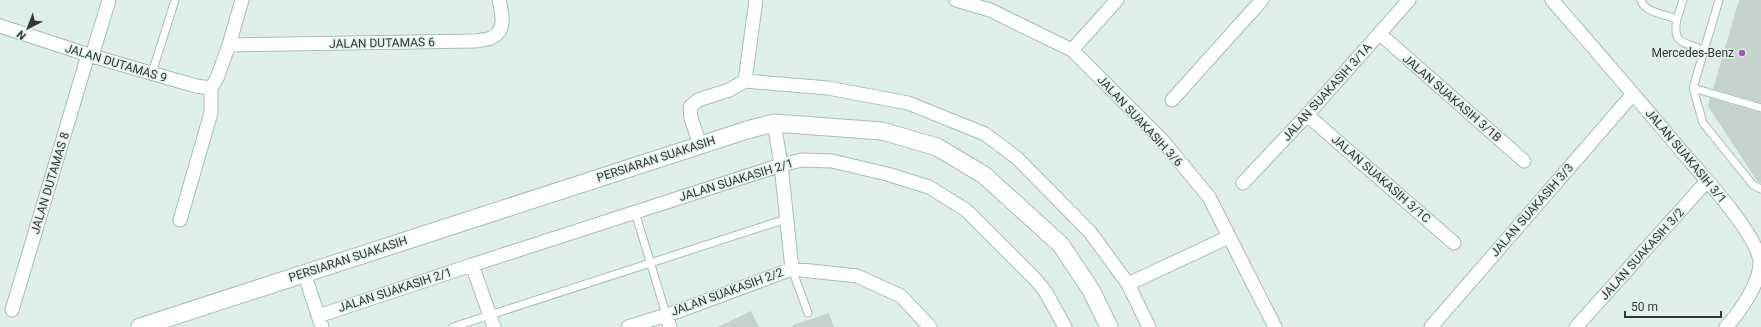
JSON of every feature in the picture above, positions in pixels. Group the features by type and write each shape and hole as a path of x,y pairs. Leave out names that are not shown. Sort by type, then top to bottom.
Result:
{"street":[{"name":"JALAN DUTAMAS 8","path":"12,310 90,56 109,0"},
{"path":"180,220 211,113 211,88 229,46 242,0"},
{"name":"JALAN DUTAMAS 6","path":"229,46 475,41 492,38 500,30 504,18 499,0"},
{"path":"745,81 756,0"},
{"name":"JALAN SUAKASIH 3/6","path":"956,0 990,10 1072,50 1162,140 1209,197 1275,327"},
{"path":"1072,50 1117,0"},
{"path":"1172,100 1262,0"},
{"name":"JALAN SUAKASIH 3/1A","path":"1243,183 1307,115 1409,0"},
{"name":"JALAN SUAKASIH 3/1","path":"1552,0 1707,181 1749,234 1757,247 1760,262 1750,295 1740,312 1726,327"},
{"name":"JALAN DUTAMAS 9","path":"0,26 90,56 196,86 211,88"},
{"name":"JALAN SUAKASIH 3/1B","path":"1380,34 1524,161"},
{"path":"700,145 691,118 690,107 698,100 729,90 745,81 828,88 908,103 984,134 1017,158 1090,232 1128,284 1149,327"},
{"name":"JALAN SUAKASIH 3/3","path":"1431,327 1633,94"},
{"name":"JALAN SUAKASIH 3/1C","path":"1307,115 1454,243"},
{"path":"774,123 781,165 792,269"},
{"name":"PERSIARAN SUAKASIH","path":"140,327 700,145 774,123 882,131 937,147 984,175 1061,245 1091,290 1108,327"},
{"name":"JALAN SUAKASIH 2/1","path":"304,273 320,322 472,265 781,165 802,160 832,161 887,174 930,187 966,210 1004,246 1045,291 1065,327"},
{"name":"JALAN SUAKASIH 3/2","path":"1576,327 1707,181"},
{"path":"1128,284 1229,237"},
{"path":"472,265 492,321"},
{"name":"JALAN SUAKASIH 2/2","path":"628,327 792,269 857,276 901,296 930,327"},
{"path":"666,314 670,327"}],"lane":[{"path":"152,73 175,0"},
{"path":"1641,0 1642,4 1646,8 1677,19"},
{"path":"1683,0 1677,19 1675,31 1676,37 1683,42 1704,50"},
{"path":"1719,0 1693,88 1703,123 1753,185 1761,189"},
{"path":"1693,88 1761,108"},
{"path":"634,212 666,314"},
{"path":"453,327 492,321 651,263 786,219"},
{"path":"792,269 808,313"}],"building":[{"path":"1739,0 1761,0 1761,103 1713,89"},
{"path":"1710,98 1761,113 1761,183 1757,181 1708,106"},
{"path":"751,311 759,327 718,327"},
{"path":"829,313 834,327 793,327 793,325"}],"place":[{"name":"Mercedes-Benz","path":"1742,53"}]}
